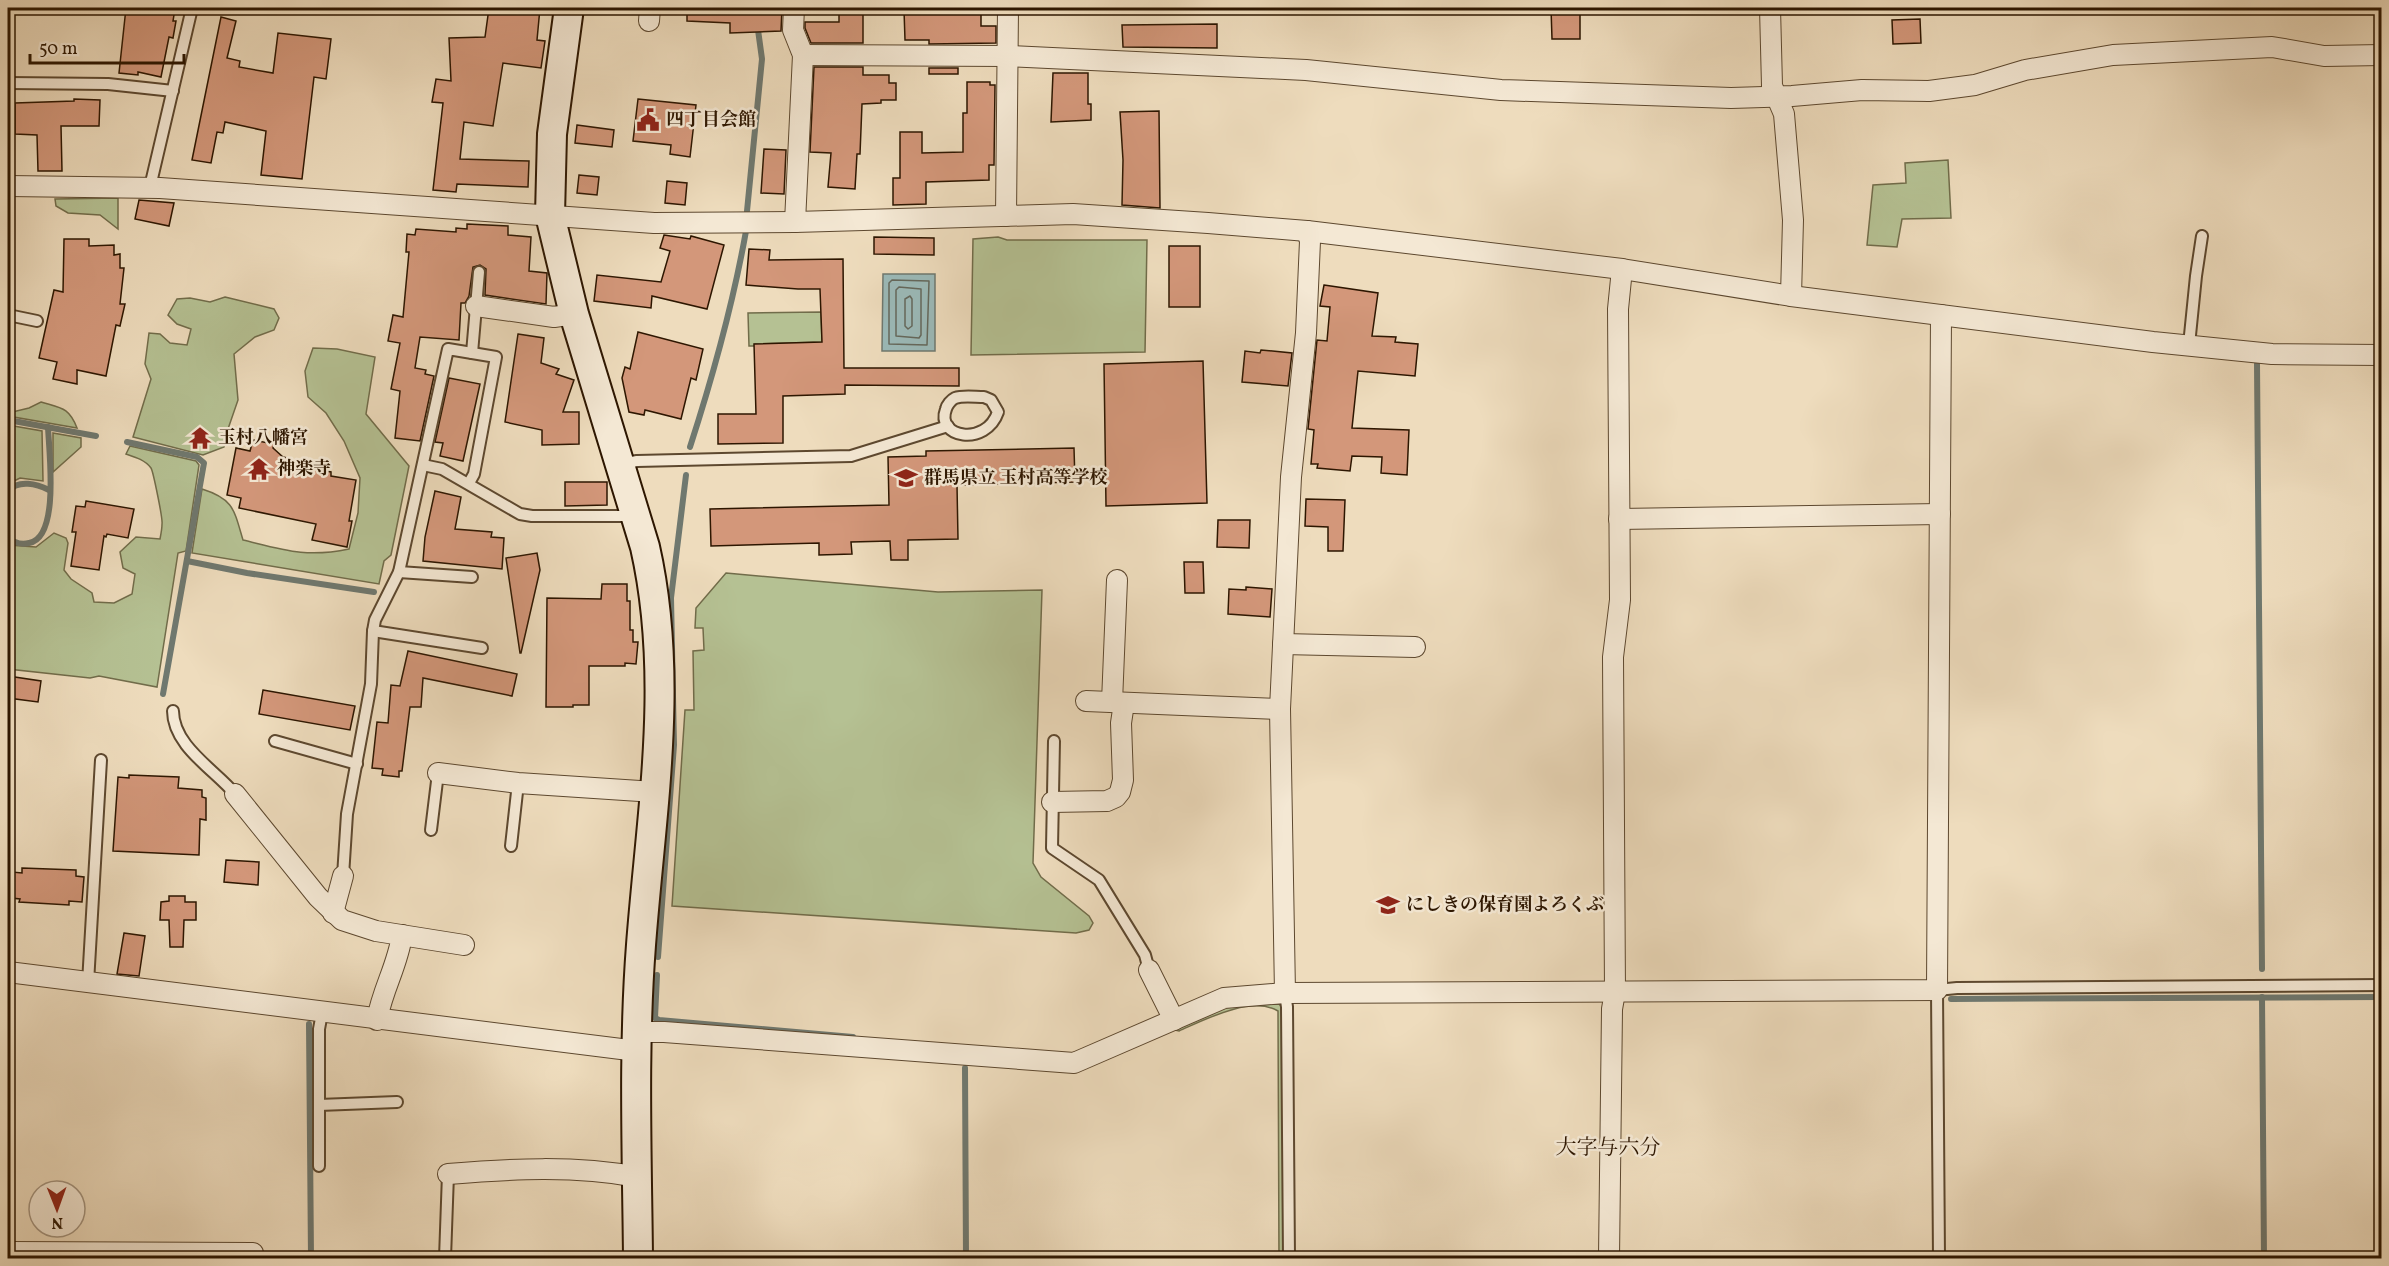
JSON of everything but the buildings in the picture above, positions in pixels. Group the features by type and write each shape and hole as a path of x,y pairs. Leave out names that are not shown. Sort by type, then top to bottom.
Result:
{"street":[{"path":"569,8 552,134 550,215 574,314 636,516 652,580 656,618 659,733 641,947 638,1042 638,1258"},
{"path":"794,8 793,30 803,55 795,222"},
{"path":"1006,216 1008,8"},
{"path":"1770,8 1772,86 1784,114 1794,220 1791,296"},
{"path":"803,55 1008,56 1306,70 1512,90 1731,98 1777,97 1862,90 1929,91 1975,85 2025,70 2114,55 2272,48 2324,56 2382,55"},
{"path":"8,186 150,187 666,223 795,222 1073,214 1307,231 1622,269 1791,296 2189,345 2302,355 2382,355"},
{"path":"1285,993 1280,709 1291,477 1306,333 1310,241 1307,231"},
{"path":"1609,1258 1612,1009 1616,992 1613,657 1620,600 1618,309 1622,269"},
{"path":"476,306 554,316 574,314"},
{"path":"8,972 376,1020 638,1042 664,1032 1074,1063 1224,998 1285,993 1937,990 1941,315"},
{"path":"1619,519 1940,514"},
{"path":"1052,802 1107,801 1116,797 1120,792 1123,780 1118,703 1117,580"},
{"path":"1284,644 1414,647"},
{"path":"1086,701 1280,709"},
{"path":"438,773 518,783 655,792"},
{"path":"235,794 333,913 342,920 376,931 464,945"},
{"path":"333,913 343,876"},
{"path":"376,1020 381,998 397,961 402,935"},
{"path":"1149,970 1174,1020"},
{"path":"448,1174 511,1169 570,1168 637,1177"},
{"path":"8,1252 253,1252"}],"lane":[{"path":"150,187 192,8"},
{"path":"8,83 108,84 173,91"},
{"path":"2189,345 2202,236"},
{"path":"472,353 479,272"},
{"path":"8,315 37,321"},
{"path":"343,876 347,814 371,684 372,631 375,620 399,572 447,349 496,357 474,474 469,483"},
{"path":"984,397 991,400 998,412 990,426 975,434 958,434 948,426 945,414 954,398 984,397"},
{"path":"621,464 637,461 851,456 948,426"},
{"path":"423,465 442,469 519,514 636,516"},
{"path":"399,572 472,577"},
{"path":"372,631 482,648"},
{"path":"174,711 173,722 188,746 235,794"},
{"path":"275,741 357,764"},
{"path":"1054,741 1053,848 1099,880 1144,955 1149,970"},
{"path":"88,983 101,760"},
{"path":"431,830 438,773"},
{"path":"511,846 518,783"},
{"path":"1940,1258 1937,990 1969,987 2382,985"},
{"path":"1285,993 1289,1258"},
{"path":"319,1166 322,1013"},
{"path":"319,1105 397,1102"},
{"path":"445,1258 448,1174"}],"green space":[{"path":"1948,160 1951,218 1902,219 1897,247 1867,245 1873,185 1906,183 1905,163"},
{"path":"118,198 118,229 100,215 68,213 56,206 55,199"},
{"path":"998,237 1007,240 1147,240 1145,352 971,355 973,239"},
{"path":"225,297 274,309 279,318 274,330 255,337 234,354 238,400 224,447 203,455 133,437 151,379 145,364 149,333 160,334 170,343 187,345 191,329 177,324 168,315 177,299 190,298 210,302"},
{"path":"821,312 822,342 749,346 748,313"},
{"path":"313,348 337,349 375,357 366,414 409,466 391,555 384,561 379,584 192,553 202,489 227,502 235,513 243,540 283,550 307,553 349,549 358,513 360,478 344,441 326,413 308,397 305,371"},
{"path":"41,402 67,412 77,428 8,416 8,413 29,408"},
{"path":"8,425 42,431 43,481 20,478 8,484"},
{"path":"53,433 81,438 81,447 53,472"},
{"path":"130,446 196,461 199,465 186,551 178,553 157,687 99,676 90,678 8,669 8,545 36,547 54,533 66,538 68,543 64,570 71,579 92,593 94,602 114,603 132,594 135,574 123,568 120,552 136,537 160,539 162,524 151,468 143,461 126,454"},
{"path":"726,573 938,592 1042,590 1033,863 1041,877 1089,916 1093,923 1089,930 1076,933 672,906 685,710 694,710 693,651 704,650 703,628 695,628 696,608"},
{"path":"1279,1004 1283,1008 1283,1258 1279,1258 1278,1011 1267,1007 1241,1007 1179,1031 1175,1030 1227,1006"}],"water":[{"path":"883,274 935,274 935,351 882,351"}],"waterway":[{"path":"747,211 762,59 755,8"},
{"path":"690,447 722,340 746,231"},
{"path":"2257,364 2262,969"},
{"path":"8,420 96,436"},
{"path":"8,537 17,543 29,543 39,538 45,526 51,492 48,427"},
{"path":"127,442 197,457 204,463 163,694"},
{"path":"658,957 674,745 671,598 686,475"},
{"path":"8,491 12,487 23,484 49,490"},
{"path":"187,561 247,573 374,592"},
{"path":"657,975 655,1018 659,1020 853,1037"},
{"path":"2262,997 2264,1258"},
{"path":"1951,999 2382,997"},
{"path":"309,1024 311,1258"},
{"path":"965,1068 966,1258"}],"place":[{"name":"四丁目会館","path":"648,120"},
{"name":"玉村八幡宮","path":"200,438"},
{"name":"神楽寺","path":"259,469"},
{"name":"群馬県立 玉村高等学校","path":"906,478"},
{"name":"にしきの保育園よろくぶ","path":"1388,905"}],"district":[{"name":"大字与六分","path":"1608,1148"}]}
